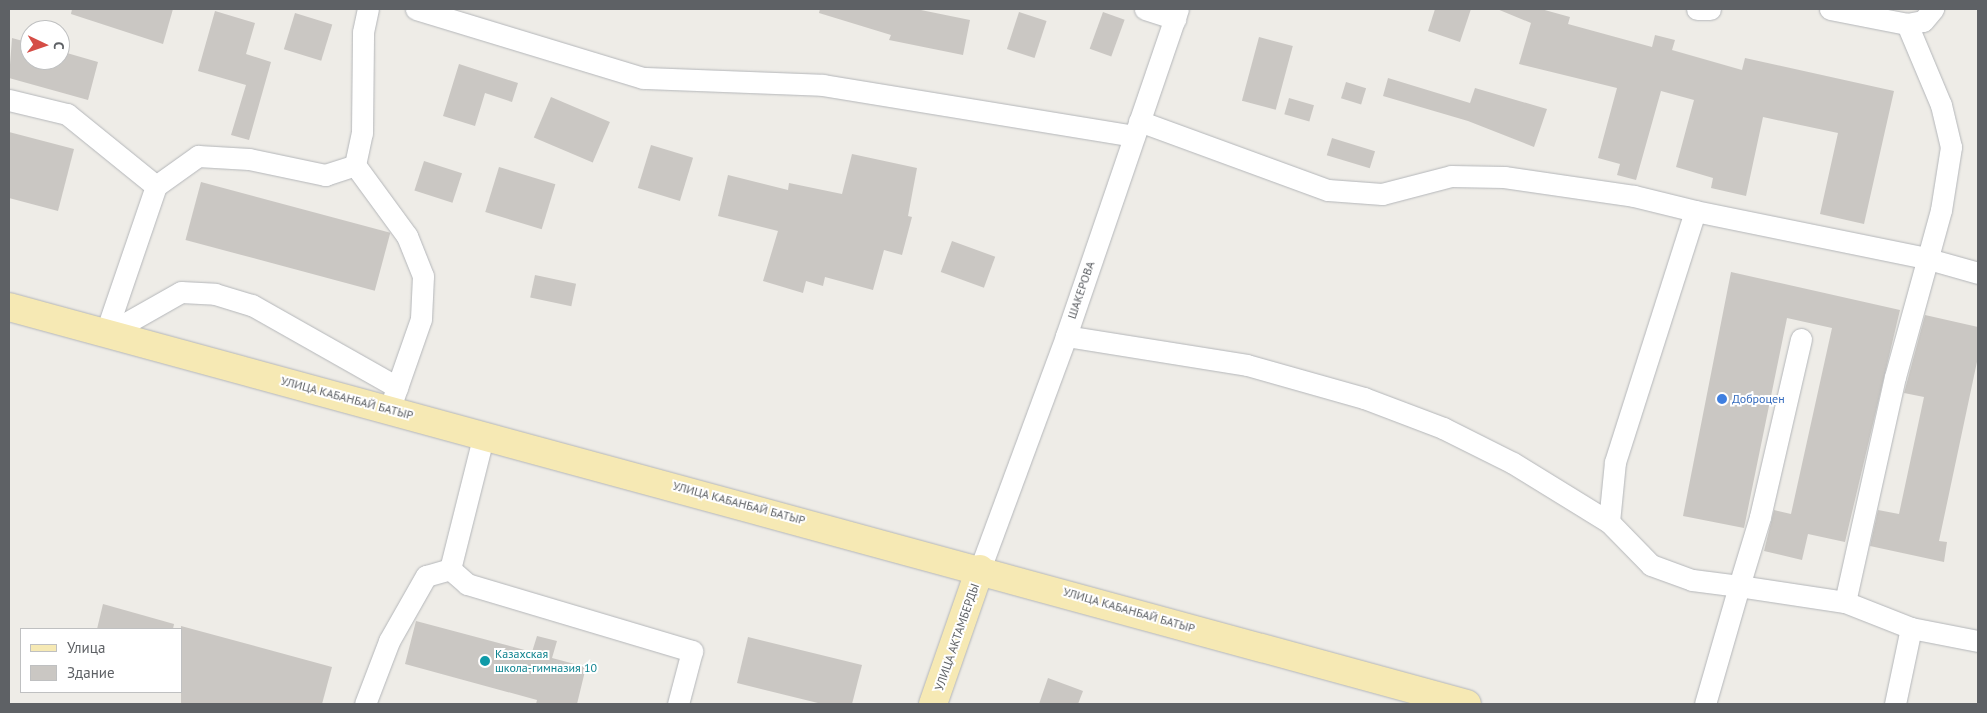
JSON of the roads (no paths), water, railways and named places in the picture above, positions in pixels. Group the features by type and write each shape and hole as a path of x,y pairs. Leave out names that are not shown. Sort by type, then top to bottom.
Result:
{"main road":[{"name":"УЛИЦА КАБАНБАЙ БАТЫР","path":"9,307 105,335 393,398 484,434 1467,704"},
{"name":"УЛИЦА АКТАМБЕРДЫ","path":"933,704 980,569"}],"street":[{"path":"105,335 181,292 215,294 252,305 393,398 421,319 423,276 407,236 355,164 362,133 363,32 368,9"},
{"path":"416,9 643,78 823,85 1137,128 1328,190 1382,194 1451,176 1504,176 1634,196 1695,211 1925,258 1978,273"},
{"path":"1145,9 1177,14"},
{"path":"1698,9 1710,9"},
{"path":"1830,9 1907,24 1923,21 1933,9"},
{"name":"ШАКЕРОВА","path":"980,569 1066,336 1177,14"},
{"path":"1845,602 1925,258 1941,210 1951,147 1942,105 1907,24"},
{"path":"9,100 68,114 156,186"},
{"path":"105,335 156,186 198,156 249,158 325,175 355,164"},
{"path":"1608,522 1615,462 1695,211"},
{"path":"1066,336 1247,365 1364,398 1443,428 1513,463 1608,522 1651,566 1692,580 1845,602 1911,628 1978,640"},
{"path":"1705,704 1760,517 1801,339"},
{"path":"450,569 484,434"},
{"path":"366,704 389,641 426,576 450,569"},
{"path":"450,569 467,584 692,651 678,704"},
{"path":"1895,704 1911,628"}],"place":[{"name":"Доброцен","path":"1722,399"},
{"name":"Казахская школа-гимназия 10","path":"485,661"}]}
